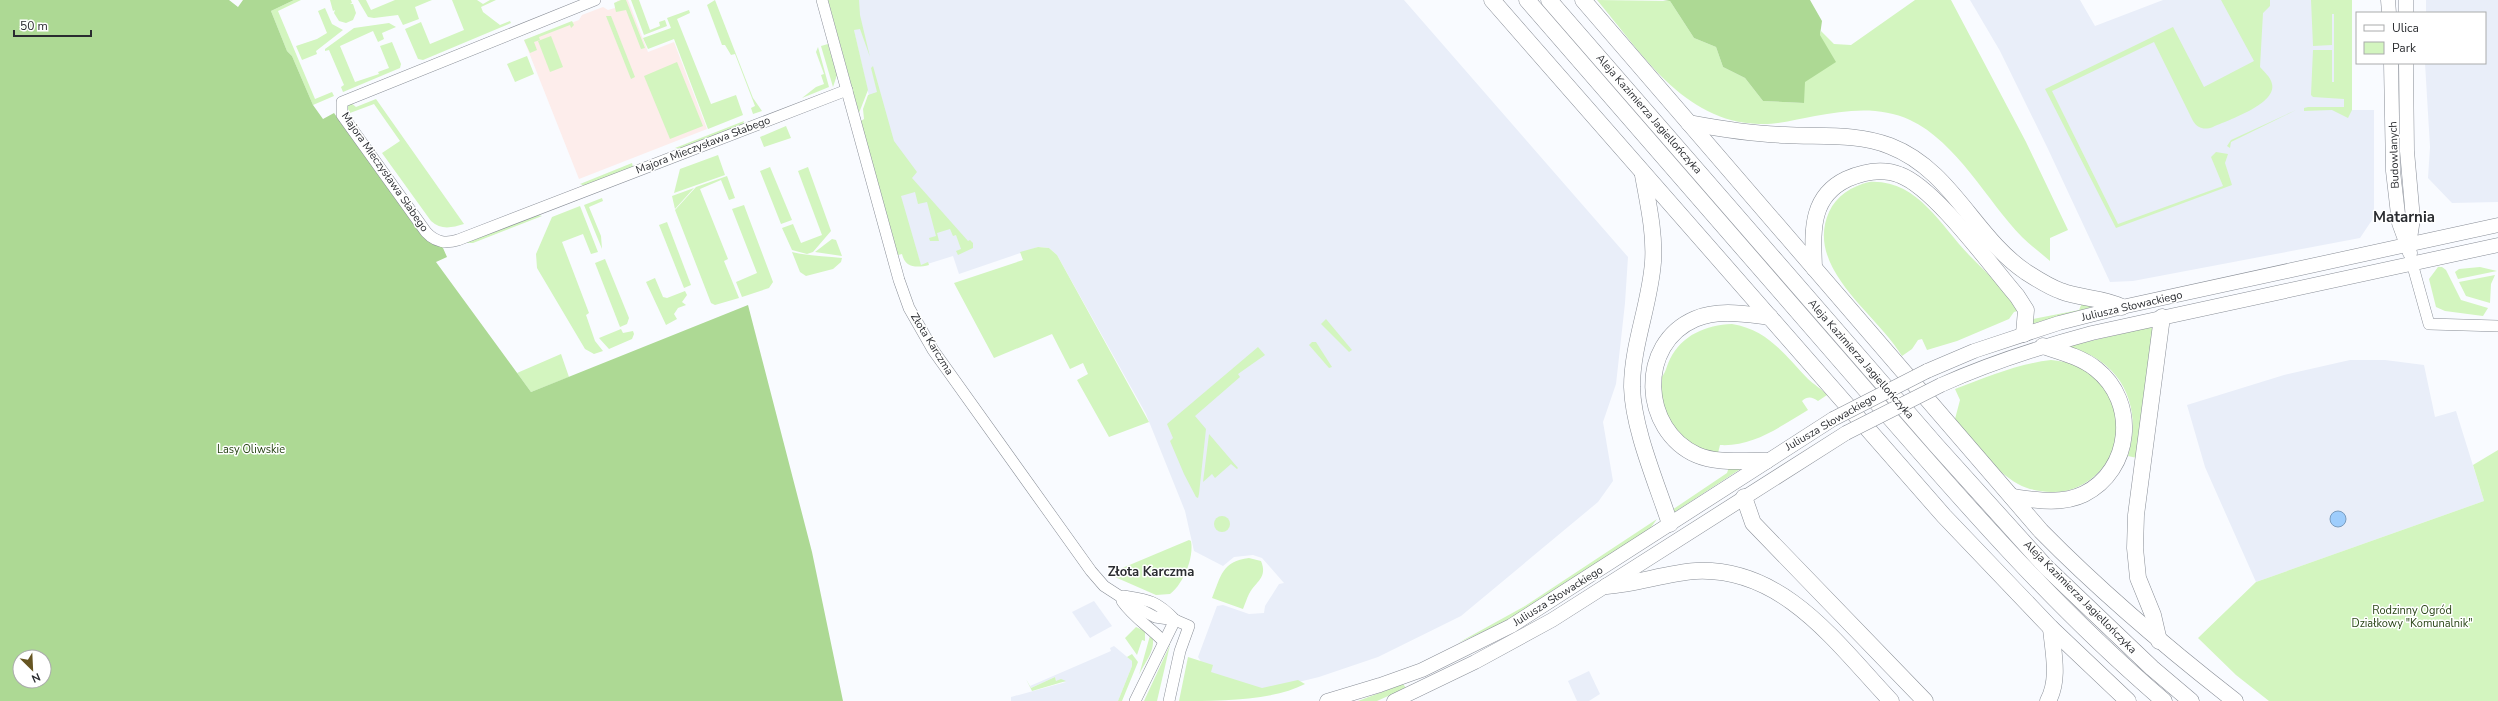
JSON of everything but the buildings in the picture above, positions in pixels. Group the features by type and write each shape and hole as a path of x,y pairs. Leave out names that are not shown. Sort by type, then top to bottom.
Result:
{"highway":[{"path":"1492,0 1643,175 1770,317 1944,516 2052,628 2128,701"},
{"name":"Aleja Kazimierza Jagiellończyka","path":"1527,0 1933,467 2035,579 2117,660 2164,701"},
{"name":"Aleja Kazimierza Jagiellończyka","path":"1549,0 1936,445 2046,567 2152,668 2191,701"},
{"path":"1583,0 2041,531 2086,577 2158,641 2235,701"},
{"path":"1690,123 1749,133 1861,139 1890,146 1925,166 1940,179 1993,241 2026,272 2061,292 2107,300 2122,307"},
{"path":"1814,268 1814,218 1819,204 1828,193 1840,183 1869,172 1899,174 1924,190 2017,296 2026,310 2024,334"},
{"path":"1643,175 1653,261 1649,294 1634,368 1634,406 1638,424 1670,524"},
{"path":"1766,461 1712,459 1686,449 1674,439 1660,418 1653,397 1652,382 1659,355 1670,338 1688,323 1706,315 1725,313 1770,317"},
{"path":"2158,641 2153,615 2138,578 2135,548 2136,514 2162,317"},
{"path":"2012,496 2040,501 2063,500 2083,495 2107,477 2117,462 2122,447 2124,417 2117,394 2109,383 2086,363 2043,346"},
{"path":"1744,497 1753,523 1925,701"},
{"path":"1607,586 1630,585 1677,573 1698,571 1723,573 1765,585 1808,613 1891,701"},
{"path":"2048,701 2054,687 2055,674 2052,628"}],"main road":[{"path":"2388,0 2389,12"},
{"path":"2406,0 2406,12"},
{"name":"Budowlanych","path":"2391,64 2393,171 2399,223 2409,245 2412,263"},
{"name":"Budowlanych","path":"2406,64 2407,151 2413,219 2409,245"},
{"name":"Juliusza Słowackiego","path":"1327,701 1380,685 1462,652 1511,626 1833,419 1928,371 2024,334 2122,307 2498,225"},
{"name":"Juliusza Słowackiego","path":"1394,701 1510,644 1607,586 1846,433 1941,385 1980,368 2043,346 2162,317 2498,245"}],"street":[{"name":"Majora Mieczysława Słabego","path":"596,0 342,102 342,115 426,232 434,239 450,242 458,240 846,90"},
{"name":"Złota Karczma","path":"822,0 899,280 919,327 1091,571 1104,586 1119,596 1132,615 1149,626 1164,642"},
{"path":"2412,263 2429,324 2498,326"},
{"name":"Złota Karczma","path":"1119,596 1146,600 1161,605 1175,620 1189,626 1180,651 1169,701"},
{"path":"1135,701 1175,620"}],"shaded area":[{"path":"628,0 648,52 674,42 707,129 579,179 524,40 579,20 582,15 603,7 608,10 615,8 617,1"},
{"path":"847,0 1404,0 1628,257 1625,303 1616,384 1603,422 1613,481 1598,502 1461,616 1378,657 1319,677 1266,690 1212,679 1198,657 1217,606 1223,605 1249,614 1264,613 1265,606 1279,584 1284,583 1262,558 1253,555 1234,557 1223,566 1194,551 1185,511 1146,414 1057,255 1049,248 1038,247 959,274 953,256 921,266 868,92"},
{"path":"1970,0 2080,0 2095,26 2163,0 2352,0 2352,110 2374,110 2374,217 2360,238 2133,281 2110,282 2048,149 2000,51"},
{"path":"2426,0 2498,0 2498,202 2452,203 2428,178 2430,147 2425,64 2486,64 2486,12 2426,12"},
{"path":"2350,360 2385,360 2424,365 2435,417 2456,411 2484,501 2256,582 2205,467 2187,405 2284,375"},
{"path":"1094,601 1112,626 1090,638 1072,612"},
{"path":"1114,646 1132,661 1132,666 1118,701 1011,701 1011,697 1066,682 1056,681 1055,677 1031,688 1030,686 1111,651 1110,648"},
{"path":"1589,671 1600,694 1589,701 1577,701 1568,681"}],"green space":[{"name":"Lasy Oliwskie","path":"0,0 229,0 238,7 243,0 294,0 271,11 287,51 292,56 313,105 323,119 334,113 419,231 443,248 447,257 436,262 531,392 748,305 812,552 843,701 0,701"},
{"path":"294,0 301,0 278,11 315,99 332,92 334,96 313,105 292,56 287,51 271,11"},
{"path":"330,0 351,0 352,3 350,4 353,4 356,13 353,20 346,23 339,21 334,13 335,10 333,11"},
{"path":"358,0 366,0 371,10 395,0 432,0 415,7 419,19 403,25 398,15 374,18 368,17"},
{"path":"452,0 477,0 483,4 490,0 496,0 481,7 483,12 500,25 510,21 511,23 423,60 418,59 405,29 421,22 430,44 464,30"},
{"path":"621,0 626,0 645,48 641,49 626,10 616,12 614,3"},
{"path":"631,0 639,0 650,30 660,26 659,22 665,20 667,26 644,35"},
{"path":"715,0 753,98 762,111 753,114 751,108 755,106 735,54 731,55 725,45 722,45 707,5"},
{"path":"828,0 859,0 860,15 870,57 860,29 854,30 868,90 859,113"},
{"path":"1597,0 1670,1 1694,38 1716,47 1723,67 1745,78 1763,101 1804,103 1804,82 1821,31 1834,44 1851,45 1915,0 1951,0 2026,142 2068,230 2050,238 2050,261 2022,237 2009,223 1957,157 1942,142 1927,130 1910,120 1899,116 1863,110 1827,114 1780,123 1759,124 1732,120 1708,111 1686,98 1666,81 1630,41"},
{"path":"1663,0 1810,0 1822,21 1820,35 1836,62 1805,82 1804,103 1763,101 1745,78 1723,67 1716,47 1694,38 1670,1"},
{"path":"2221,0 2270,0 2270,6 2263,13 2260,67 2271,81 2272,91 2259,105 2250,110 2210,128 2204,129 2197,126 2193,121 2154,42 2052,91 2118,224 2223,186 2211,157 2216,152 2228,154 2225,163 2232,185 2116,228 2045,89 2173,27 2204,87 2254,61"},
{"path":"2311,0 2352,0 2352,110 2348,118 2332,110 2304,111 2304,108 2308,107 2344,107 2344,99 2313,97 2311,95 2313,50 2332,50 2332,82 2334,82 2334,14 2332,14 2332,45 2313,46"},
{"path":"325,8 332,24 343,30 316,51 317,54 302,60 296,46 317,39 327,33 318,11"},
{"path":"689,10 690,13 677,19 711,104 736,95 743,115 708,129 674,39 648,49 643,38 671,28 667,18"},
{"path":"606,16 611,16 635,77 631,79"},
{"path":"572,21 574,25 571,28 570,25 539,37 540,40 534,42 537,50 530,53 524,40"},
{"path":"389,23 396,27 382,33 384,39 378,42 373,31 340,46 355,82 379,74 378,72 389,68 380,46 392,42 401,64 400,68 343,92 341,87 344,85 329,50 325,51 325,49 354,28"},
{"path":"551,36 563,67 550,72 538,41"},
{"path":"828,44 837,75 833,87 821,46"},
{"path":"818,47 829,87 802,98 816,87 824,84 821,75 824,74 816,52"},
{"path":"527,56 534,74 515,82 507,64"},
{"path":"677,62 703,126 670,139 644,76"},
{"path":"873,66 894,141 917,172 912,178 968,241 970,240 973,243 973,248 958,255 956,251 961,249 956,235 953,236 950,229 937,233 939,241 930,241 929,238 936,236 927,202 918,204 915,192 901,196 921,265 928,262 929,265 920,267 912,266 906,262 902,254 898,255 861,121 864,119 863,109 868,95 877,92 871,68"},
{"path":"376,99 464,224 442,227 431,221 382,153 400,141 374,104 350,113 347,107 351,103 356,107"},
{"path":"2296,110 2231,142 2230,148 2227,146 2231,140"},
{"path":"744,121 743,124 681,149 675,148"},
{"path":"786,126 791,138 764,147 760,137"},
{"path":"718,155 725,175 674,193 680,169"},
{"path":"632,163 633,167 585,186 580,184"},
{"path":"770,167 792,220 781,224 760,171"},
{"path":"808,167 831,231 813,252 807,254 792,250 782,228 793,224 801,243 822,235 798,171"},
{"path":"727,176 735,198 729,200 721,180 700,189 728,259 724,261 739,298 715,305 711,303 675,210 696,187"},
{"path":"1869,182 1886,183 1901,188 1926,206 1958,243 2021,310 2014,312 2009,319 1957,341 1927,350 1922,339 1918,340 1912,349 1902,356 1891,340 1847,289 1835,271 1826,252 1824,233 1832,206 1845,192"},
{"path":"694,188 675,209 672,196"},
{"path":"602,198 603,201 589,207 601,236 602,249 584,205"},
{"path":"744,205 773,282 769,288 742,297 736,282 757,273 732,209"},
{"path":"580,206 598,252 591,254 583,234 562,242 589,313 586,315 595,341 603,351 594,354 585,349 537,268 536,254 552,217"},
{"path":"538,215 542,216 473,243 464,243"},
{"path":"667,222 691,285 684,288 659,225"},
{"path":"832,239 836,240 842,256 815,252"},
{"path":"1038,247 1049,248 1057,255 1149,422 1109,437 1077,380 1088,374 1083,363 1070,369 1052,334 994,358 954,283 1023,260 1020,252"},
{"path":"792,252 842,258 841,262 833,269 806,276 800,272"},
{"path":"605,259 629,318 627,324 620,327 595,263"},
{"path":"2438,267 2442,267 2446,270 2461,300 2488,308 2483,316 2445,311 2436,307 2429,279"},
{"path":"2480,267 2497,271 2458,279 2455,272 2459,269"},
{"path":"2495,275 2491,284 2490,303 2466,296 2459,282"},
{"path":"655,278 663,297 667,298 685,291 687,295 682,302 686,305 678,308 674,314 677,319 666,325 646,282"},
{"path":"2082,303 2095,304 2093,307 2031,324 2033,319 2079,310"},
{"path":"1326,319 1352,350 1349,352 1321,324"},
{"path":"1732,324 1745,327 1766,337 1783,352 1808,379 1827,395 1818,401 1810,398 1804,399 1802,401 1808,410 1777,429 1755,439 1744,443 1720,445 1718,453 1703,449 1688,441 1680,436 1669,424 1666,417 1659,380 1665,373 1670,359 1675,351 1688,338 1704,329"},
{"path":"2155,326 2137,458 2128,456 2133,427 2129,400 2124,388 2116,376 2106,366 2091,355 2069,346"},
{"path":"621,329 623,333 633,331 634,334 632,339 609,349 599,338"},
{"path":"1312,342 1316,342 1332,367 1329,368 1309,345"},
{"path":"1258,347 1265,355 1238,374 1240,377 1195,416 1206,429 1198,498 1196,497 1184,474 1170,441 1173,438 1167,424"},
{"path":"561,354 569,377 531,392 517,373"},
{"path":"2051,360 2081,367 2096,376 2117,410 2119,425 2117,440 2111,454 2103,467 2093,478 2080,486 2066,491 2051,492 2026,488 2009,478 1992,463 1955,419 1960,400 1955,389 2014,368"},
{"path":"1209,434 1238,468 1237,469 1231,464 1215,478 1212,474 1203,482"},
{"name":"Rodzinny Ogród Działkowy \"Komunalnik\"","path":"2498,450 2498,701 2269,701 2236,675 2198,638 2256,582 2484,501 2473,465"},
{"path":"1729,467 1742,468 1673,513 1672,510 1727,473"},
{"path":"1222,516 1228,518 1230,524 1228,530 1222,532 1216,530 1214,524 1216,518"},
{"path":"1657,519 1649,530 1507,621 1458,643 1525,606"},
{"path":"1189,540 1191,541 1192,547 1187,569 1180,583 1170,594 1156,595 1108,574"},
{"path":"1249,558 1261,561 1263,572 1260,579 1249,594 1243,609 1212,598 1221,576 1228,566 1233,562"},
{"path":"1136,627 1145,631 1145,641 1142,640 1137,655 1125,638"},
{"path":"1151,632 1153,638 1152,649 1139,675"},
{"path":"1170,645 1157,701 1144,701"},
{"path":"1132,654 1138,662 1122,701 1118,701 1132,666 1132,661 1127,657"},
{"path":"1188,657 1213,665 1211,672 1262,688 1298,680 1305,684 1292,690 1261,697 1210,701 1179,701"},
{"path":"1055,677 1056,681 1061,679 1066,681 1032,691 1026,679 1031,688"},
{"path":"1403,684 1406,688 1377,701 1358,701"}],"water":[{"path":"2338,511 2345,516 2346,519 2341,526 2338,527 2331,522 2330,519 2335,512"}],"district":[{"name":"Matarnia","path":"2404,217"},
{"name":"Złota Karczma","path":"1151,572"}]}
